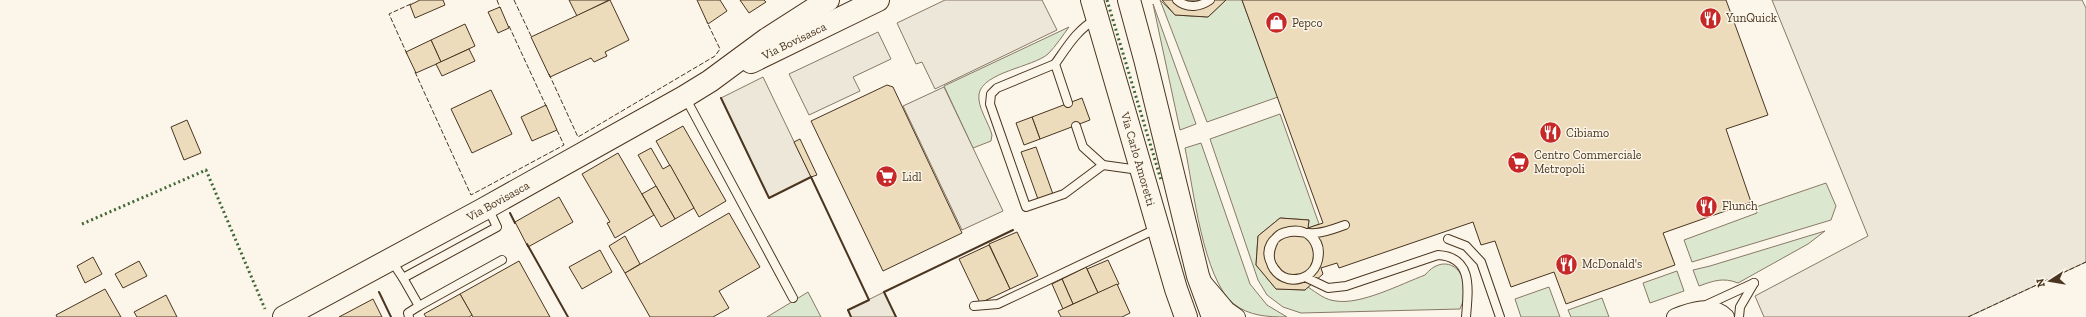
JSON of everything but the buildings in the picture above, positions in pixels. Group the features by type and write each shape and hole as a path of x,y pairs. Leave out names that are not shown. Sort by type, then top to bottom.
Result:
{"street":[{"name":"Via Bovisasca","path":"284,317 488,207 684,97 710,81 767,38 828,0"},
{"name":"Via Bovisasca","path":"710,81 878,0"},
{"path":"1129,0 1145,59 1198,276 1213,317"},
{"path":"1136,0 1145,59"},
{"name":"Via Carlo Amoretti","path":"1093,8 1186,317"},
{"path":"1198,276 1227,310 1237,317"},
{"path":"1675,317 1699,309 1716,311 1726,317"}],"lane":[{"path":"1185,3 1210,0"},
{"path":"1093,8 1077,36 1072,39 1055,64 997,88 991,94 990,104 1026,207 1064,194 1103,165"},
{"path":"1055,64 1068,103"},
{"path":"684,97 793,298"},
{"path":"1076,126 1083,147 1103,165 1142,170"},
{"path":"402,278 497,227 488,207"},
{"path":"1345,224 1322,232 1283,233 1274,240 1272,244 1273,266 1283,277 1298,279 1328,288 1346,286 1438,255 1449,256 1456,261 1467,277 1469,289 1466,317"},
{"path":"974,306 998,304 1159,228"},
{"path":"1298,279 1316,266 1318,251 1316,244 1302,232"},
{"path":"1448,239 1466,246 1481,262 1500,317"},
{"path":"391,259 419,306"},
{"path":"409,317 408,314 410,311 502,260"},
{"path":"1699,309 1727,294 1754,283 1740,307 1739,317"}],"green space":[{"path":"1160,0 1175,15 1208,17 1226,0 1242,0 1278,97 1207,122"},
{"path":"1153,4 1196,124 1180,130"},
{"path":"1069,27 1057,44 1041,59 999,75 989,80 982,86 979,94 981,110 992,135 991,141 973,148 944,86"},
{"path":"1280,114 1319,224 1308,228 1309,220 1280,218 1258,236 1256,265 1276,289 1305,290 1308,287 1328,299 1336,301 1357,300 1369,297 1425,275 1438,265 1445,264 1451,265 1457,269 1464,282 1465,293 1460,309 1301,313 1283,307 1267,295 1258,280 1210,139"},
{"path":"1201,143 1250,284 1267,305 1287,317 1259,315 1240,308 1223,292 1214,275 1201,231 1185,148"},
{"path":"1826,183 1836,206 1831,220 1692,262 1684,240 1757,213 1756,207"},
{"path":"1825,231 1808,244 1738,283 1723,280 1714,281 1699,286 1693,270 1710,266"},
{"path":"1677,271 1684,291 1650,303 1643,283"},
{"path":"1549,287 1560,317 1521,317 1515,299"},
{"path":"808,292 821,317 767,317"},
{"path":"1602,298 1609,317 1571,317 1568,310"}],"shaded area":[{"path":"945,0 1042,0 1057,30 935,89 922,62 916,64 897,23"},
{"path":"1772,0 2082,0 2086,8 2086,262 1968,317 1764,317 1755,296 1868,236"},
{"path":"878,32 891,59 853,77 860,91 809,115 789,74"},
{"path":"763,77 811,177 769,198 721,98"},
{"path":"944,87 1003,211 962,230 903,106"},
{"path":"884,292 896,317 851,317 848,310"}],"hedge":[{"path":"1107,0 1161,180"},
{"path":"82,224 206,170 265,309"}],"fence":[{"path":"497,0 500,8"},
{"path":"514,0 532,38"},
{"path":"407,54 389,14 413,3"},
{"path":"549,74 578,137 715,56 720,49 707,22"},
{"path":"509,26 547,108"},
{"path":"415,72 471,195 564,145 556,128"},
{"path":"1968,317 2086,262"}],"wall":[{"path":"721,98 769,198 811,177 869,300 848,310 851,317"},
{"path":"510,213 515,223"},
{"path":"896,317 884,292 1013,230"},
{"path":"527,244 568,317"},
{"path":"379,292 391,317"}],"place":[{"name":"YunQuick","path":"1711,18"},
{"name":"Pepco","path":"1277,23"},
{"name":"Cibiamo","path":"1551,133"},
{"name":"Centro Commerciale Metropoli","path":"1519,162"},
{"name":"Lidl","path":"887,177"},
{"name":"Flunch","path":"1706,206"},
{"name":"McDonald's","path":"1567,264"}]}
